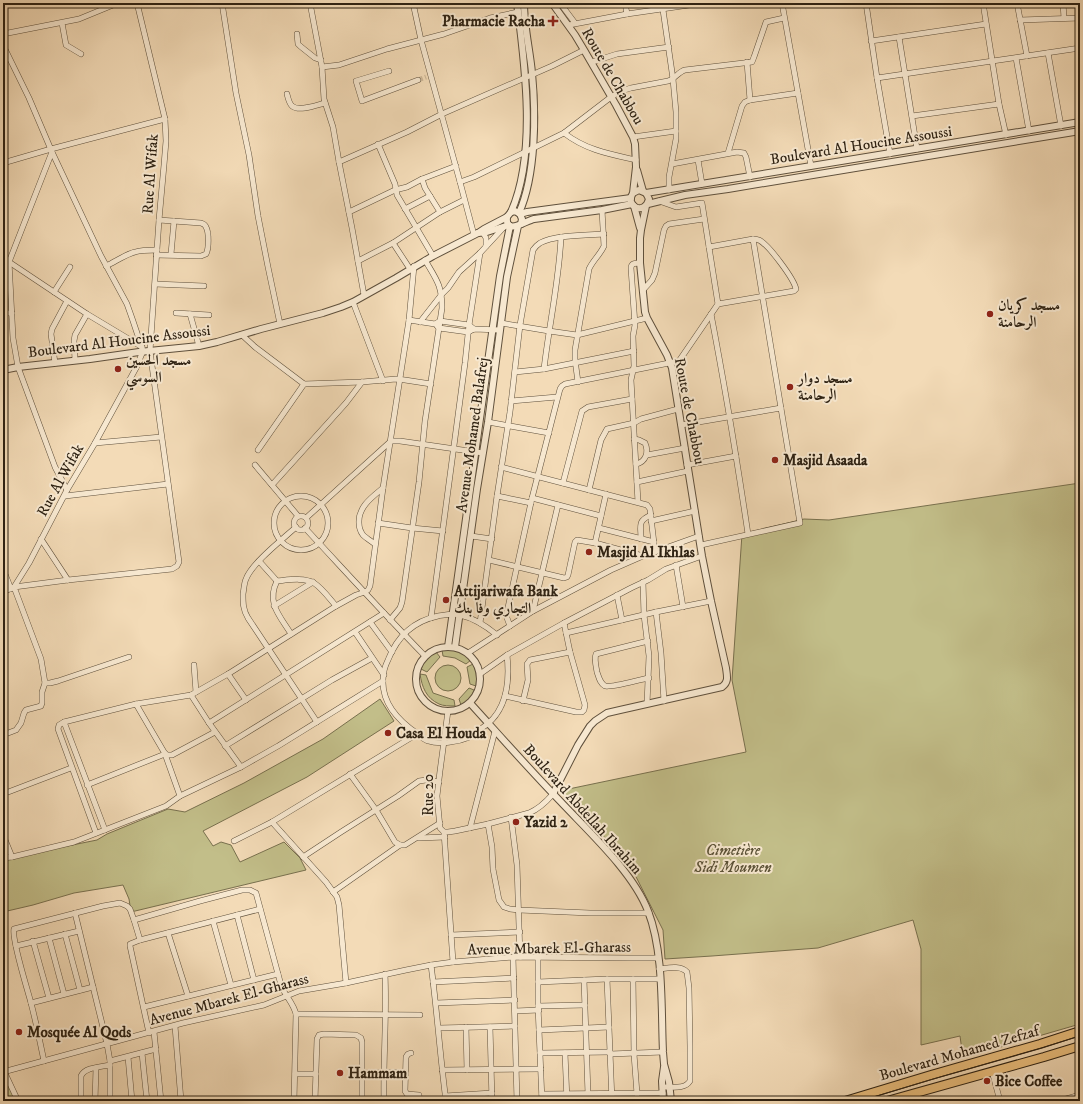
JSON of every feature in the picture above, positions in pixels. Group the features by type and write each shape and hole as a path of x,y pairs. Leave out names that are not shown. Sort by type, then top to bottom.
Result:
{"main road":[{"name":"Boulevard Mohamed Zefzaf","path":"845,1101 1080,1032"},
{"name":"Boulevard Mohamed Zefzaf","path":"887,1101 1080,1046"}],"street":[{"path":"3,34 79,19 118,3"},
{"name":"Rue Al Wifak","path":"68,580 172,569 177,566 179,562 150,351 165,153 166,120 137,3"},
{"path":"222,3 235,87 249,155 258,216 280,324"},
{"path":"310,3 321,60 325,103 333,127 364,295"},
{"path":"414,3 428,76 442,114 464,200 478,234 486,241 486,246"},
{"path":"508,226 507,222 509,214 519,191 527,133 525,77 517,3"},
{"path":"519,225 522,219 520,213 530,169 534,111 532,74 524,3"},
{"name":"Route de Chabbou","path":"552,3 592,62 633,137 635,144 636,167 633,200 640,230 640,263 643,305 647,318 671,363 702,556 727,675 727,683 722,687 664,701"},
{"path":"560,3 575,24"},
{"path":"625,3 627,14"},
{"path":"662,3 669,47 676,112 675,149 669,177 669,190"},
{"path":"568,25 627,14 703,3"},
{"path":"782,3 811,166"},
{"path":"866,3 890,154"},
{"path":"983,3 999,104 1006,135"},
{"path":"1017,3 1027,56"},
{"path":"1062,3 1064,18"},
{"path":"322,67 339,65 444,34 490,18 518,12"},
{"path":"460,182 474,177 564,133 621,91 662,83 673,79 685,70 751,62 754,59 766,22 784,18"},
{"path":"1020,20 1080,18"},
{"path":"62,23 66,45 81,54"},
{"path":"871,41 986,24"},
{"path":"297,34 298,44 315,58 321,60"},
{"path":"899,37 918,149"},
{"path":"3,45 106,266 127,304 142,349"},
{"path":"592,62 617,54 669,47"},
{"path":"877,78 1079,48 1080,55"},
{"path":"339,162 584,50"},
{"path":"1048,53 1061,126"},
{"path":"1016,58 1029,131"},
{"path":"747,62 750,100"},
{"path":"389,71 356,81 362,102 418,80"},
{"path":"728,153 743,104 750,100 798,93"},
{"path":"287,94 290,104 293,107 305,108 325,103"},
{"path":"912,116 999,104"},
{"path":"3,163 166,120"},
{"name":"Boulevard Al Houcine Assoussi","path":"645,192 669,190 750,177 1080,122"},
{"path":"633,137 676,130"},
{"name":"Boulevard Al Houcine Assoussi","path":"647,205 685,196 1080,131"},
{"path":"564,133 580,144 599,151 636,160"},
{"path":"378,144 395,184 397,196 432,256"},
{"path":"52,151 9,262 13,338 18,367 55,467 67,490"},
{"path":"672,164 739,152 746,155 750,177"},
{"path":"698,160 702,184"},
{"path":"349,212 395,190 407,187 422,179 456,166"},
{"name":"Route de Chabbou","path":"636,167 645,192"},
{"path":"422,179 440,212"},
{"path":"508,226 514,227 534,219 602,210 633,200 638,190 645,192 649,197 647,205 640,208 633,200"},
{"path":"405,209 430,196"},
{"path":"358,260 394,243 440,212 464,200"},
{"path":"509,214 515,211 520,213 633,200"},
{"path":"510,626 507,615 531,501 560,389 562,386 578,382 678,361 718,304 702,203 676,208 659,201"},
{"name":"Route de Chabbou","path":"640,230 647,205"},
{"path":"578,382 575,363 575,350 589,269 602,249 604,243 602,210"},
{"name":"Boulevard Al Houcine Assoussi","path":"478,234 509,214"},
{"path":"106,266 135,251 201,256 206,254 208,249 206,225 201,223 159,220"},
{"path":"643,290 652,280 655,273 666,226 669,224 704,220"},
{"path":"171,254 174,221"},
{"name":"Avenue Mohamed Balafrej","path":"448,646 457,614 471,536 507,277 519,225"},
{"path":"420,322 463,268 508,226"},
{"name":"Boulevard Al Houcine Assoussi","path":"3,370 142,349 150,351 199,346 333,310 353,302 432,256 478,234 508,226"},
{"name":"Avenue Mohamed Balafrej","path":"455,647 457,614 476,452 508,226"},
{"path":"480,622 515,372 520,326 533,250 542,242 561,237 604,234"},
{"path":"544,369 556,289 561,237"},
{"path":"709,247 753,239 760,241 768,248 791,278 796,288 794,291 718,304"},
{"path":"701,544 800,523 753,239"},
{"path":"96,833 71,768 58,726 64,722 136,704 194,694 336,606 368,590 371,583 383,488 409,320 412,268 394,243"},
{"path":"431,618 454,449 468,325 480,253"},
{"path":"3,258 142,349"},
{"path":"390,620 400,608 402,602 419,482 422,444 439,328 438,322 442,308 442,294 437,281 425,260"},
{"path":"638,502 631,380 634,370 635,321 631,267 633,264 640,263"},
{"path":"54,292 70,267"},
{"path":"155,284 204,286"},
{"path":"55,363 51,334 52,329 67,301"},
{"path":"353,302 383,381"},
{"path":"3,313 12,313"},
{"path":"176,313 209,315"},
{"path":"75,360 75,335 87,314"},
{"path":"190,314 199,346"},
{"path":"711,314 730,417 748,534"},
{"path":"501,322 578,335 647,318"},
{"path":"409,320 468,325 474,329"},
{"path":"439,328 468,332 474,329 500,330"},
{"path":"242,335 304,384 400,379 431,384"},
{"name":"Rue Al Wifak","path":"12,588 29,563 67,490 95,443 136,368 142,349"},
{"path":"515,372 544,369 634,351"},
{"path":"272,485 346,403 362,382"},
{"path":"258,450 304,384"},
{"path":"511,401 557,397"},
{"path":"563,483 582,411 588,407 632,399"},
{"path":"681,425 782,408"},
{"path":"589,490 604,432 609,428 634,423 641,419 678,409"},
{"path":"488,422 549,433"},
{"path":"95,443 161,436"},
{"path":"634,439 645,443 647,455 643,461 636,464"},
{"path":"306,518 390,443 396,441 483,453"},
{"path":"647,455 685,448"},
{"path":"637,482 736,456"},
{"path":"255,465 298,516"},
{"path":"501,468 638,502 648,506 655,552"},
{"path":"64,496 168,484"},
{"path":"376,544 362,534 358,518 366,502 383,488"},
{"path":"595,543 606,494"},
{"path":"300,496 315,500 321,505 325,511 328,524 327,531 319,543 307,550 300,550 292,549 280,541 276,535 274,520 276,512 280,506 292,497 300,496"},
{"path":"497,496 558,505 601,516"},
{"path":"533,612 558,505"},
{"path":"641,539 641,523 644,518 695,512"},
{"path":"296,527 302,529 308,525 308,521 304,516 298,516"},
{"path":"296,527 294,521 298,516"},
{"path":"378,523 443,531"},
{"path":"296,527 251,570 245,580 243,607 267,649 317,722"},
{"path":"305,528 425,656"},
{"path":"599,528 654,542"},
{"path":"471,536 492,539"},
{"path":"468,653 533,612 611,570 643,556 699,536"},
{"path":"3,592 12,588 68,580 41,539"},
{"path":"489,560 564,578 568,575 576,541 579,540 643,556"},
{"path":"480,674 507,655 564,622 676,565 702,556"},
{"path":"259,561 277,582"},
{"path":"676,565 683,607"},
{"path":"3,569 41,658 45,683 42,692 41,706 26,710 21,723 16,730 3,735"},
{"path":"277,582 309,580 319,587 336,606"},
{"path":"277,582 272,594 274,606 291,634"},
{"path":"274,606 313,582"},
{"path":"642,582 644,615 648,641 649,678 647,704"},
{"path":"617,595 622,620"},
{"path":"566,633 711,601"},
{"path":"553,794 582,737 595,720 607,713 664,701 661,653 656,612"},
{"path":"209,723 384,614"},
{"path":"3,858 74,842 166,806 180,796 241,767 317,722 383,678 387,662 403,634 431,618 457,614 480,622 497,634"},
{"path":"370,622 392,652"},
{"path":"505,696 576,712 582,712 584,710 585,706 570,652 564,622"},
{"path":"355,632 383,678 389,706 410,730 428,741 457,741 470,737 494,718 505,696 509,675 507,655"},
{"path":"648,641 596,654 595,659 599,679 607,686 649,678"},
{"path":"448,646 455,647 468,653 476,663 480,674 479,690 470,703 460,709 442,711 429,705 420,695 416,682 417,668 425,656 432,651 448,646"},
{"path":"523,701 528,680 528,664 530,660 570,652"},
{"path":"45,683 58,681 129,657"},
{"path":"225,746 302,700 332,680 372,658"},
{"path":"194,665 194,694 209,723 241,767"},
{"path":"228,674 246,700"},
{"name":"Boulevard Abdellah Ibrahim","path":"470,703 619,865 644,901 649,913 656,943 660,978 664,1064 663,1101"},
{"path":"136,704 165,754 180,796"},
{"name":"Rue 20","path":"448,711 437,796 440,828 445,834 448,832 522,815 535,810 553,794"},
{"path":"64,722 105,830"},
{"path":"470,828 495,731"},
{"path":"87,785 165,754 172,755 216,732"},
{"path":"234,841 272,822 416,734"},
{"path":"3,794 71,768"},
{"path":"350,774 376,810 395,842 400,846"},
{"path":"303,857 421,780 439,782"},
{"path":"511,817 517,865 520,957"},
{"path":"272,822 337,897 346,983"},
{"path":"333,892 400,846 418,838 440,823"},
{"path":"488,824 492,847 493,870 499,900 504,907 519,910 590,913 649,913"},
{"path":"418,838 445,834 453,962"},
{"path":"3,836 12,857"},
{"path":"134,920 200,901 247,890 256,893 281,985 286,996 292,1003 296,1014 294,1101"},
{"path":"44,1061 13,931 16,928 120,903 127,906 134,920 140,940"},
{"path":"161,1101 156,1049 144,1007 130,946 132,943 140,940 260,909"},
{"path":"75,913 107,1044 110,1063 110,1101"},
{"path":"237,915 254,980"},
{"path":"213,921 231,985"},
{"path":"16,946 79,931"},
{"path":"451,935 520,932"},
{"path":"168,933 188,996"},
{"path":"65,934 80,990"},
{"path":"49,938 64,994"},
{"path":"33,941 49,998"},
{"path":"513,957 517,1101"},
{"name":"Avenue Mbarek El-Gharass","path":"3,1071 175,1026 264,1005 299,991 432,965 513,957 658,958"},
{"path":"538,957 538,1008 542,1101"},
{"path":"432,965 445,1098 492,1093"},
{"path":"659,969 681,968 685,970 687,972 689,988 690,1083 686,1086 679,1087 663,1086"},
{"path":"144,1007 278,974"},
{"path":"384,1101 383,1072 386,1015 385,974"},
{"path":"433,982 514,978"},
{"path":"538,982 660,978"},
{"path":"607,979 612,1101"},
{"path":"633,979 634,1054 637,1094"},
{"path":"584,980 588,1094"},
{"path":"31,1003 93,987"},
{"path":"436,1003 515,1000"},
{"path":"515,1011 585,1005"},
{"path":"296,1014 420,1015"},
{"path":"175,1026 182,1101"},
{"path":"439,1028 515,1026"},
{"path":"466,1027 467,1070"},
{"path":"490,1027 492,1101"},
{"path":"539,1030 609,1028"},
{"path":"315,1101 318,1039 324,1034 356,1035 360,1037 362,1042 362,1101"},
{"path":"81,1101 82,1073 156,1049"},
{"path":"540,1053 587,1052 634,1054 663,1052"},
{"path":"142,1053 147,1101"},
{"path":"411,1053 406,1056 406,1093 419,1095 420,1101"},
{"path":"565,1053 567,1101"},
{"path":"128,1057 132,1101"},
{"name":"Boulevard Abdellah Ibrahim","path":"664,1064 670,1087 671,1101"},
{"path":"95,1101 96,1068"},
{"path":"442,1070 541,1069"},
{"path":"3,1071 18,1101"},
{"path":"992,1071 1000,1101"},
{"path":"362,1073 405,1072"},
{"path":"295,1074 316,1074"},
{"path":"542,1094 663,1093"},
{"path":"1059,1101 1080,1095"}],"green space":[{"name":"Cimetière Sidi Moumen","path":"1080,483 1080,1024 963,1058 960,1036 921,1045 921,949 913,920 818,948 665,959 663,930 628,861 559,791 746,752 732,680 742,534 804,519 829,520"},
{"path":"448,648 461,651 471,660 466,664 455,658 443,656 442,650"},
{"path":"436,652 440,657 427,672 421,669 427,656"},
{"path":"473,664 477,680 476,686 470,684 467,667"},
{"path":"448,665 457,669 461,678 457,687 448,691 439,687 435,678 439,669"},
{"path":"420,674 426,675 433,693 454,700 455,706 441,705 431,699 423,688"},
{"path":"469,688 474,690 470,700 461,705 459,699"},
{"path":"380,699 394,721 307,777 203,831 213,846 221,842 231,845 240,862 284,842 300,858 306,870 131,912 129,899 123,885 74,893 3,912 3,859 97,840 107,834 168,809 185,812 244,783 323,739"},
{"path":"3,1074 16,1101 3,1101"}],"tunnel":[{"path":"418,80 426,77"}],"tram line":[{"path":"860,1101 1080,1036"}],"place":[{"name":"Pharmacie Racha","path":"553,21"},
{"name":"مسجد كريان الرحامنة","path":"990,314"},
{"name":"مسجد الحسين السوسي","path":"118,369"},
{"name":"مسجد دوار الرحامنة","path":"790,387"},
{"name":"Masjid Asaada","path":"775,460"},
{"name":"Masjid Al Ikhlas","path":"589,552"},
{"name":"Attijariwafa Bank التجاري وفا بنك","path":"446,600"},
{"name":"Casa El Houda","path":"388,733"},
{"name":"Yazid 2","path":"516,822"},
{"name":"Mosquée Al Qods","path":"19,1032"},
{"name":"Hammam","path":"340,1073"},
{"name":"Bice Coffee","path":"987,1081"}]}
